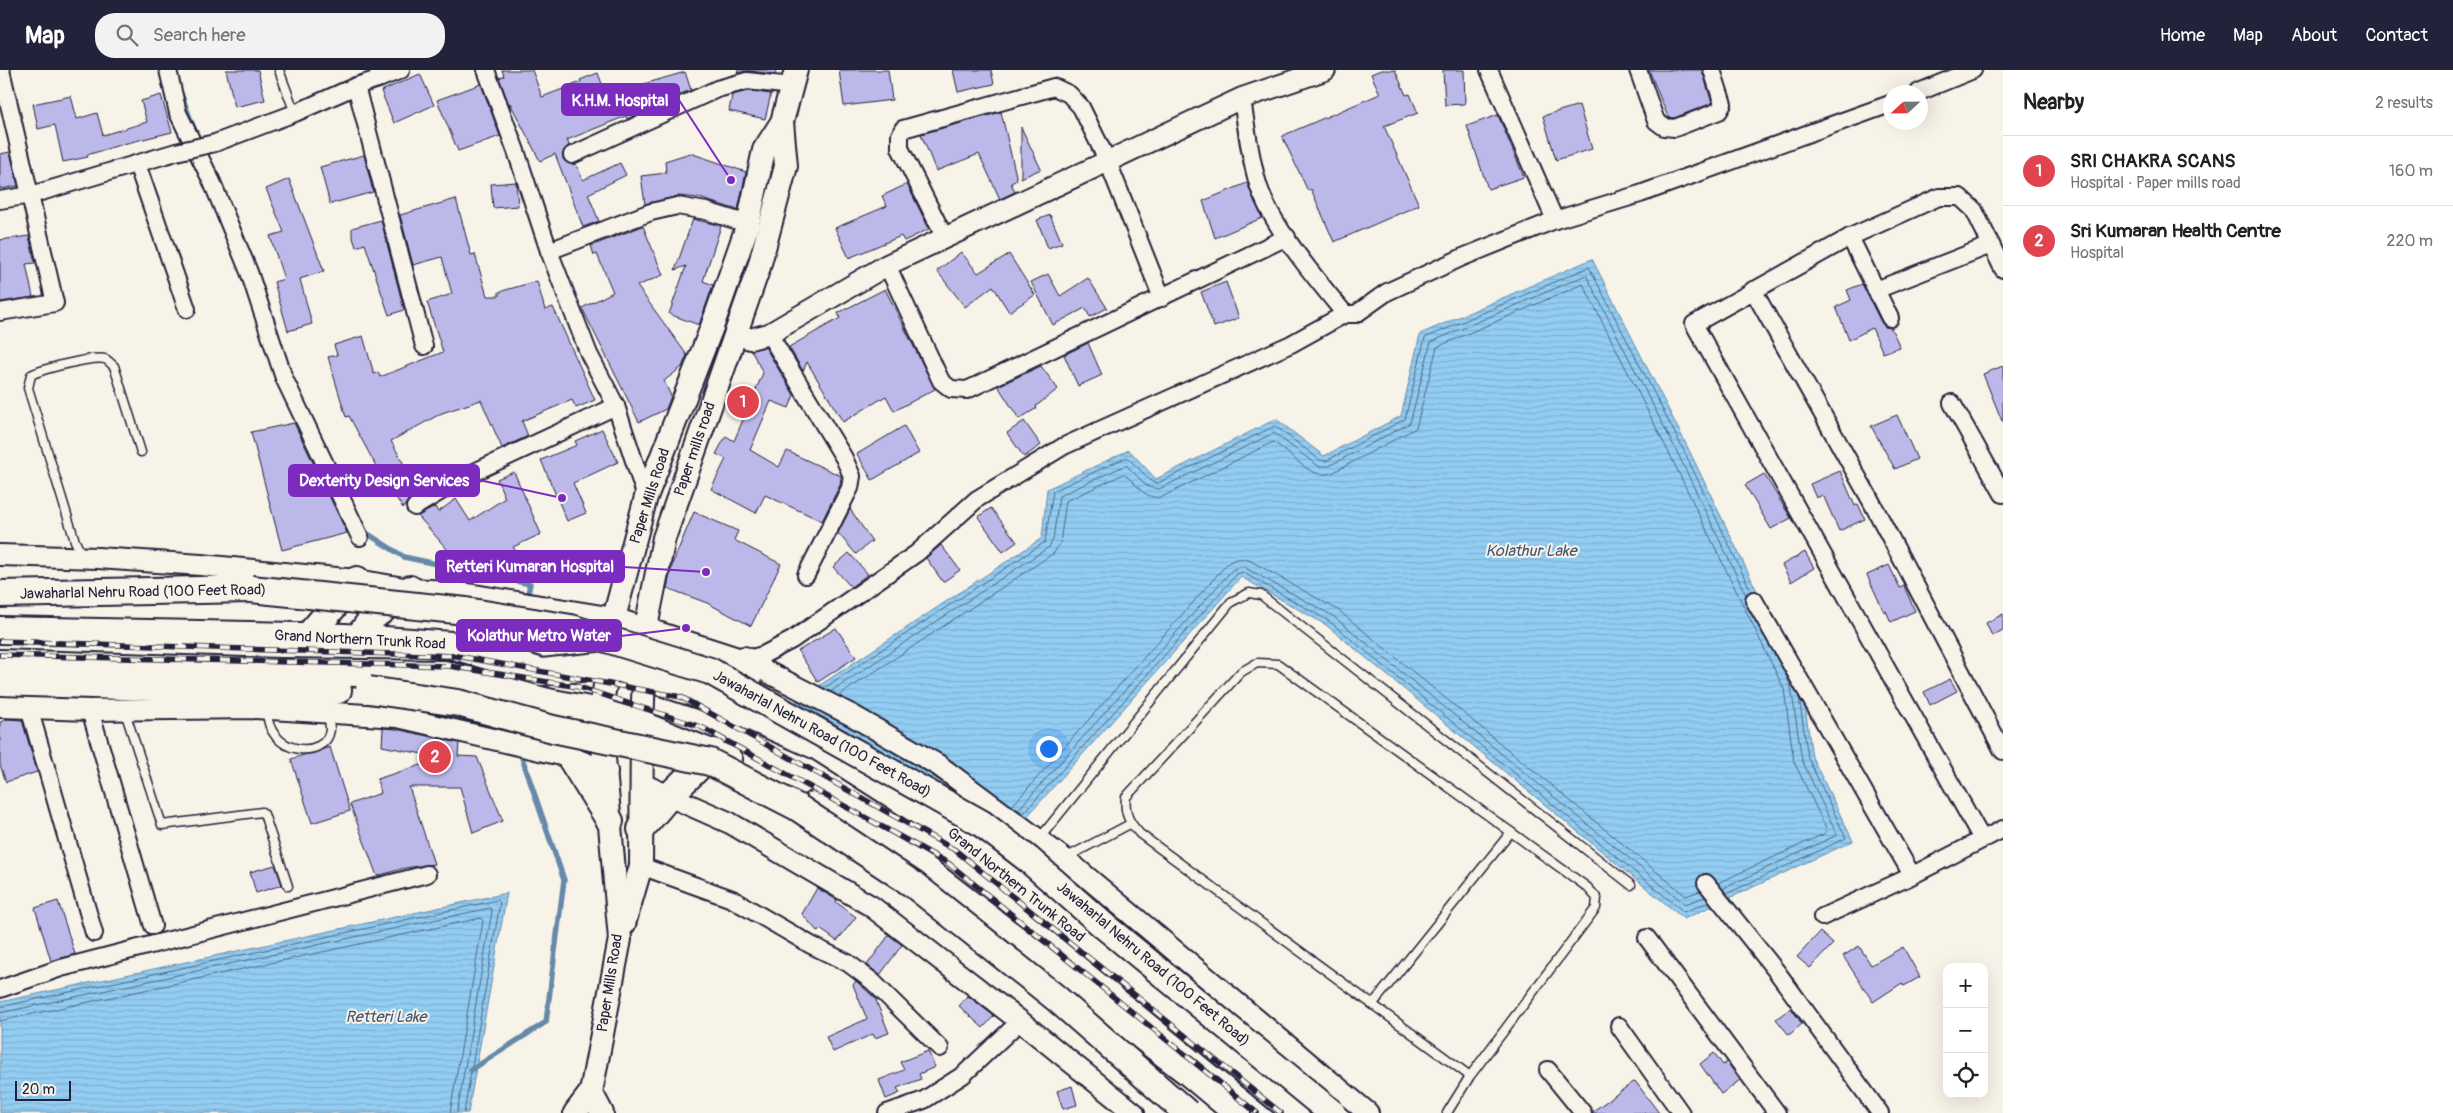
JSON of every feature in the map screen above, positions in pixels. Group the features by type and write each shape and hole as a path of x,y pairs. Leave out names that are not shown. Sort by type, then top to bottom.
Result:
{"main road":[{"name":"Paper Mills Road","path":"574,1113 591,1092 620,939 607,771 600,712 609,665 614,618 646,497 712,328 748,224 764,150 782,122 794,78"},
{"name":"Paper mills road","path":"620,939 641,866 642,725 646,627 664,538 758,267 786,166 782,122"},
{"path":"308,636 358,580"},
{"name":"Jawaharlal Nehru Road (100 Feet Road)","path":"0,594 251,589 457,610 571,628 710,671 980,823 1028,859 1104,925 1332,1113"},
{"path":"358,638 373,617 410,589"},
{"name":"Grand Northern Trunk Road","path":"0,630 358,638 451,645 542,672 609,665 645,675 755,718 816,746 961,838 1296,1113"},
{"path":"744,660 755,718"},
{"name":"Grand Northern Trunk Road","path":"0,663 267,690 444,674 548,702 600,712 642,725 714,752 799,796 926,870 1188,1072 1237,1113"},
{"path":"0,682 267,690 368,690 458,703 553,729 710,762 797,807 914,885 1056,998 1187,1113"},
{"path":"548,702 570,757 610,821"},
{"path":"641,829 669,796 714,752"},
{"path":"591,1092 602,1113"}],"street":[{"path":"0,312 55,303 1,70"},
{"path":"168,70 178,113 212,182 249,272 284,378 360,537"},
{"path":"0,200 31,195 176,152 215,143 295,113 380,74 402,70"},
{"path":"486,70 516,151 548,251 589,354 616,406 646,497"},
{"path":"736,332 750,338 769,334 887,265 1242,98 1326,70"},
{"path":"1489,70 1555,220"},
{"path":"1638,70 1656,121 1664,128 1675,128 1719,111 1723,104 1712,70"},
{"path":"1928,88 1973,70"},
{"path":"572,155 717,89 747,81 794,78"},
{"path":"356,86 424,346"},
{"path":"945,238 900,148 900,135 903,129 1054,87 1069,94 1081,108 1108,162 1162,298"},
{"path":"1242,98 1246,134 1258,186 1272,215 1316,278 1345,314"},
{"path":"744,660 763,655 792,640 917,554 977,499 1064,446 1290,344 1345,314 1356,314 1364,311 1387,292 1463,257 1555,220 1640,194 1883,107"},
{"path":"137,164 188,309"},
{"path":"1982,839 1694,324 1850,237 1939,197 1960,197 1974,210 2003,269"},
{"path":"548,251 651,212 677,206 706,211 748,224"},
{"path":"887,265 941,381 951,389 967,390 1287,237"},
{"path":"1850,237 1890,318"},
{"path":"1876,290 1991,245"},
{"path":"1754,290 1870,499 2003,751"},
{"path":"769,334 844,458 852,476 850,488 806,575"},
{"path":"1952,404 2003,494"},
{"path":"415,507 484,467 616,406"},
{"path":"0,555 201,565 358,580 410,589 450,591 614,618 744,660 853,716 938,765 1064,858 1368,1113"},
{"path":"1754,600 1912,875"},
{"path":"0,707 125,710 267,690 329,713 398,717 570,757 607,771"},
{"path":"29,708 94,933"},
{"path":"90,710 153,926"},
{"path":"642,784 730,823 871,906 1020,1020 1134,1113"},
{"path":"1822,917 1912,875 2003,829"},
{"path":"641,866 732,899 811,945 848,963 872,981 940,1048"},
{"path":"0,988 61,968 427,874"},
{"path":"1706,883 1777,972 1880,1113"},
{"path":"1647,938 1777,1113"},
{"path":"887,1113 924,1100 963,1075 1020,1020"},
{"path":"1619,1026 1681,1113"},
{"path":"1548,1070 1583,1113"}],"lane":[{"path":"279,70 295,113"},
{"path":"83,558 75,541 28,388 31,376 40,370 96,359 106,359 114,366 141,452"},
{"path":"1039,839 1231,602 1249,593 1261,595 1631,885"},
{"path":"1447,1113 1470,1076 1596,908 1597,898 1587,887 1278,664 1256,663 1241,672 1229,683 1126,797 1124,810 1130,824 1140,834 1470,1076"},
{"path":"267,690 267,716 274,734 287,746 295,750 314,747 323,743 330,732 329,713"},
{"path":"125,710 162,825 260,812 264,814 288,886"},
{"path":"1064,858 1130,824"},
{"path":"1372,1005 1511,832"}],"water":[{"name":"Kolathur Lake","path":"1592,259 1687,446 1802,684 1812,757 1853,841 1684,919 1326,625 1241,577 1015,830 796,701 1042,538 1047,489 1129,450 1156,479 1276,419 1324,456 1401,416 1420,334"},
{"name":"Retteri Lake","path":"507,893 468,1113 0,1113 0,1002"}],"building":[{"path":"226,70 258,70 265,100 235,107"},
{"path":"502,70 532,70 542,97 581,82 580,80 598,73 606,95 685,72 691,90 641,109 642,112 627,119 626,116 567,140 569,145 564,150 563,159 567,163 576,164 583,180 620,163 626,175 588,194 599,221 583,227 555,154 540,161 510,103 510,107 499,78 504,76"},
{"path":"738,70 776,70 775,74 748,71 737,73"},
{"path":"839,70 888,70 892,100 844,106"},
{"path":"953,70 991,70 994,84 958,92"},
{"path":"1381,70 1395,70 1406,95 1410,94 1418,113 1384,126 1419,205 1334,242 1311,189 1308,191 1282,136 1380,94 1371,74"},
{"path":"1443,70 1464,70 1465,104 1445,105"},
{"path":"1649,70 1702,70 1712,103 1674,118 1668,117"},
{"path":"420,74 434,105 394,123 381,91"},
{"path":"481,84 500,136 458,151 437,100"},
{"path":"748,91 771,94 765,119 729,111 732,95"},
{"path":"161,95 172,132 123,144 87,155 88,157 63,162 55,125 38,129 33,104 71,96 77,119 97,113 103,135 147,122 141,101"},
{"path":"1579,105 1592,149 1556,160 1543,116"},
{"path":"1001,112 1017,180 1011,183 1015,192 1000,199 979,154 936,171 921,134"},
{"path":"1498,115 1524,177 1488,189 1467,126"},
{"path":"1021,127 1041,169 1021,178"},
{"path":"10,152 18,186 0,189 0,154"},
{"path":"690,153 746,172 738,210 699,198 679,196 645,204 641,176 666,173 665,161"},
{"path":"364,155 373,192 330,204 320,167"},
{"path":"289,179 324,271 300,279 312,324 288,331 274,282 284,279 270,236 284,232 266,189"},
{"path":"516,182 518,206 493,208 491,184"},
{"path":"1247,183 1262,218 1215,238 1203,201"},
{"path":"907,184 929,229 904,241 901,236 849,258 835,228 887,206 882,196"},
{"path":"456,199 471,255 475,254 487,296 499,296 499,292 537,281 545,310 553,307 595,400 576,408 572,400 522,421 528,436 502,448 481,400 442,413 391,441 407,470 410,468 424,490 409,499 403,508 382,477 349,416 346,417 328,357 337,355 334,345 363,336 374,374 378,372 380,377 443,352 427,302 452,294 442,257 413,265 400,215"},
{"path":"1050,215 1062,243 1048,248 1037,220"},
{"path":"693,219 721,226 703,281 713,285 699,325 669,314 686,266 675,270"},
{"path":"381,220 404,310 389,315 365,244 356,247 352,235 352,228"},
{"path":"643,226 663,275 637,286 687,355 682,367 664,381 671,396 666,409 639,422 582,308 613,292 597,254 594,255 591,246"},
{"path":"29,236 35,263 26,264 33,297 0,302 0,240"},
{"path":"961,252 978,273 1009,254 1035,295 1009,312 993,286 965,307 937,271"},
{"path":"1048,274 1060,296 1088,278 1107,308 1090,317 1085,308 1053,325 1031,282"},
{"path":"1226,282 1239,318 1214,327 1201,292"},
{"path":"1862,284 1881,322 1885,327 1891,328 1900,347 1883,353 1872,328 1849,340 1836,307 1851,300 1847,290"},
{"path":"885,289 935,389 894,411 886,396 843,422 807,362 803,371 789,347 840,318 838,313"},
{"path":"1088,343 1102,375 1078,386 1064,355"},
{"path":"765,347 794,395 789,408 771,401 750,450 779,467 787,451 841,476 840,485 822,521 765,495 756,513 711,489 726,459 716,454 726,436 734,441 763,373 751,350"},
{"path":"1041,366 1058,389 1036,406 1037,408 1019,419 998,386"},
{"path":"2003,366 2003,421 2002,421 1983,374"},
{"path":"1897,415 1917,459 1895,469 1871,426"},
{"path":"1024,421 1041,445 1024,457 1007,433"},
{"path":"294,423 347,533 282,550 251,432"},
{"path":"904,426 919,453 872,480 857,454"},
{"path":"602,429 618,462 573,483 586,513 567,521 541,460 577,445 575,441"},
{"path":"1840,471 1855,506 1858,504 1865,519 1839,531 1823,495 1816,498 1810,484"},
{"path":"514,472 541,534 513,547 516,551 486,557 454,557 418,516 435,507 438,512 456,499 470,521 505,498 497,479"},
{"path":"1764,474 1791,518 1771,529 1745,485"},
{"path":"991,508 1017,542 1003,552 978,517"},
{"path":"850,509 872,541 856,554 838,533"},
{"path":"694,512 738,531 734,540 781,564 751,626 707,603 667,588 673,562"},
{"path":"941,545 960,570 943,582 926,558"},
{"path":"1805,552 1814,568 1791,582 1782,565"},
{"path":"849,553 868,574 851,587 833,567"},
{"path":"1889,565 1900,588 1904,586 1915,611 1891,622 1886,611 1884,612 1867,575"},
{"path":"2003,614 2003,630 1992,636 1986,623"},
{"path":"836,628 856,657 818,682 798,651"},
{"path":"1950,679 1957,691 1930,705 1924,692"},
{"path":"8,719 22,720 37,772 6,782 0,765 0,722"},
{"path":"383,728 396,729 459,743 458,756 477,757 503,821 473,833 460,787 409,787 434,864 405,868 377,876 350,804 381,793 377,779 443,758 382,746"},
{"path":"330,747 350,811 312,823 291,759"},
{"path":"275,865 282,885 256,893 250,872"},
{"path":"817,888 837,900 836,902 856,917 837,941 820,929 818,932 802,914"},
{"path":"58,901 75,954 51,961 35,908"},
{"path":"1820,932 1833,944 1810,968 1797,957"},
{"path":"889,935 902,945 880,975 867,965"},
{"path":"1859,946 1871,965 1903,947 1920,977 1904,986 1902,983 1873,1002 1843,956"},
{"path":"856,981 875,998 889,1033 875,1038 873,1034 833,1052 826,1037 867,1019 853,985"},
{"path":"968,996 994,1016 983,1028 959,1006"},
{"path":"1791,1008 1802,1024 1789,1035 1776,1019"},
{"path":"928,1051 935,1067 919,1074 921,1079 897,1088 900,1093 886,1099 879,1080 904,1070 900,1062"},
{"path":"1714,1053 1723,1065 1727,1062 1740,1080 1721,1094 1700,1064"},
{"path":"1635,1081 1659,1113 1593,1113 1593,1111"},
{"path":"1072,1086 1077,1105 1063,1109 1057,1091"}],"waterway":[{"path":"180,91 194,129"},
{"path":"362,530 404,557 530,584 527,598"},
{"path":"515,658 522,625"},
{"path":"471,1070 546,1022 564,880 519,749"}],"railway":[{"path":"0,641 457,656 681,697 955,850 1281,1113"},
{"path":"0,655 449,666 579,687 701,727 948,863 1257,1113"}],"place":[{"name":"K.H.M. Hospital","path":"731,180"},
{"name":"SRI CHAKRA SCANS","path":"743,402"},
{"name":"Dexterity Design Services","path":"562,498"},
{"name":"Retteri Kumaran Hospital","path":"706,572"},
{"name":"Kolathur Metro Water","path":"686,628"},
{"name":"Sri Kumaran Health Centre","path":"435,757"}]}
